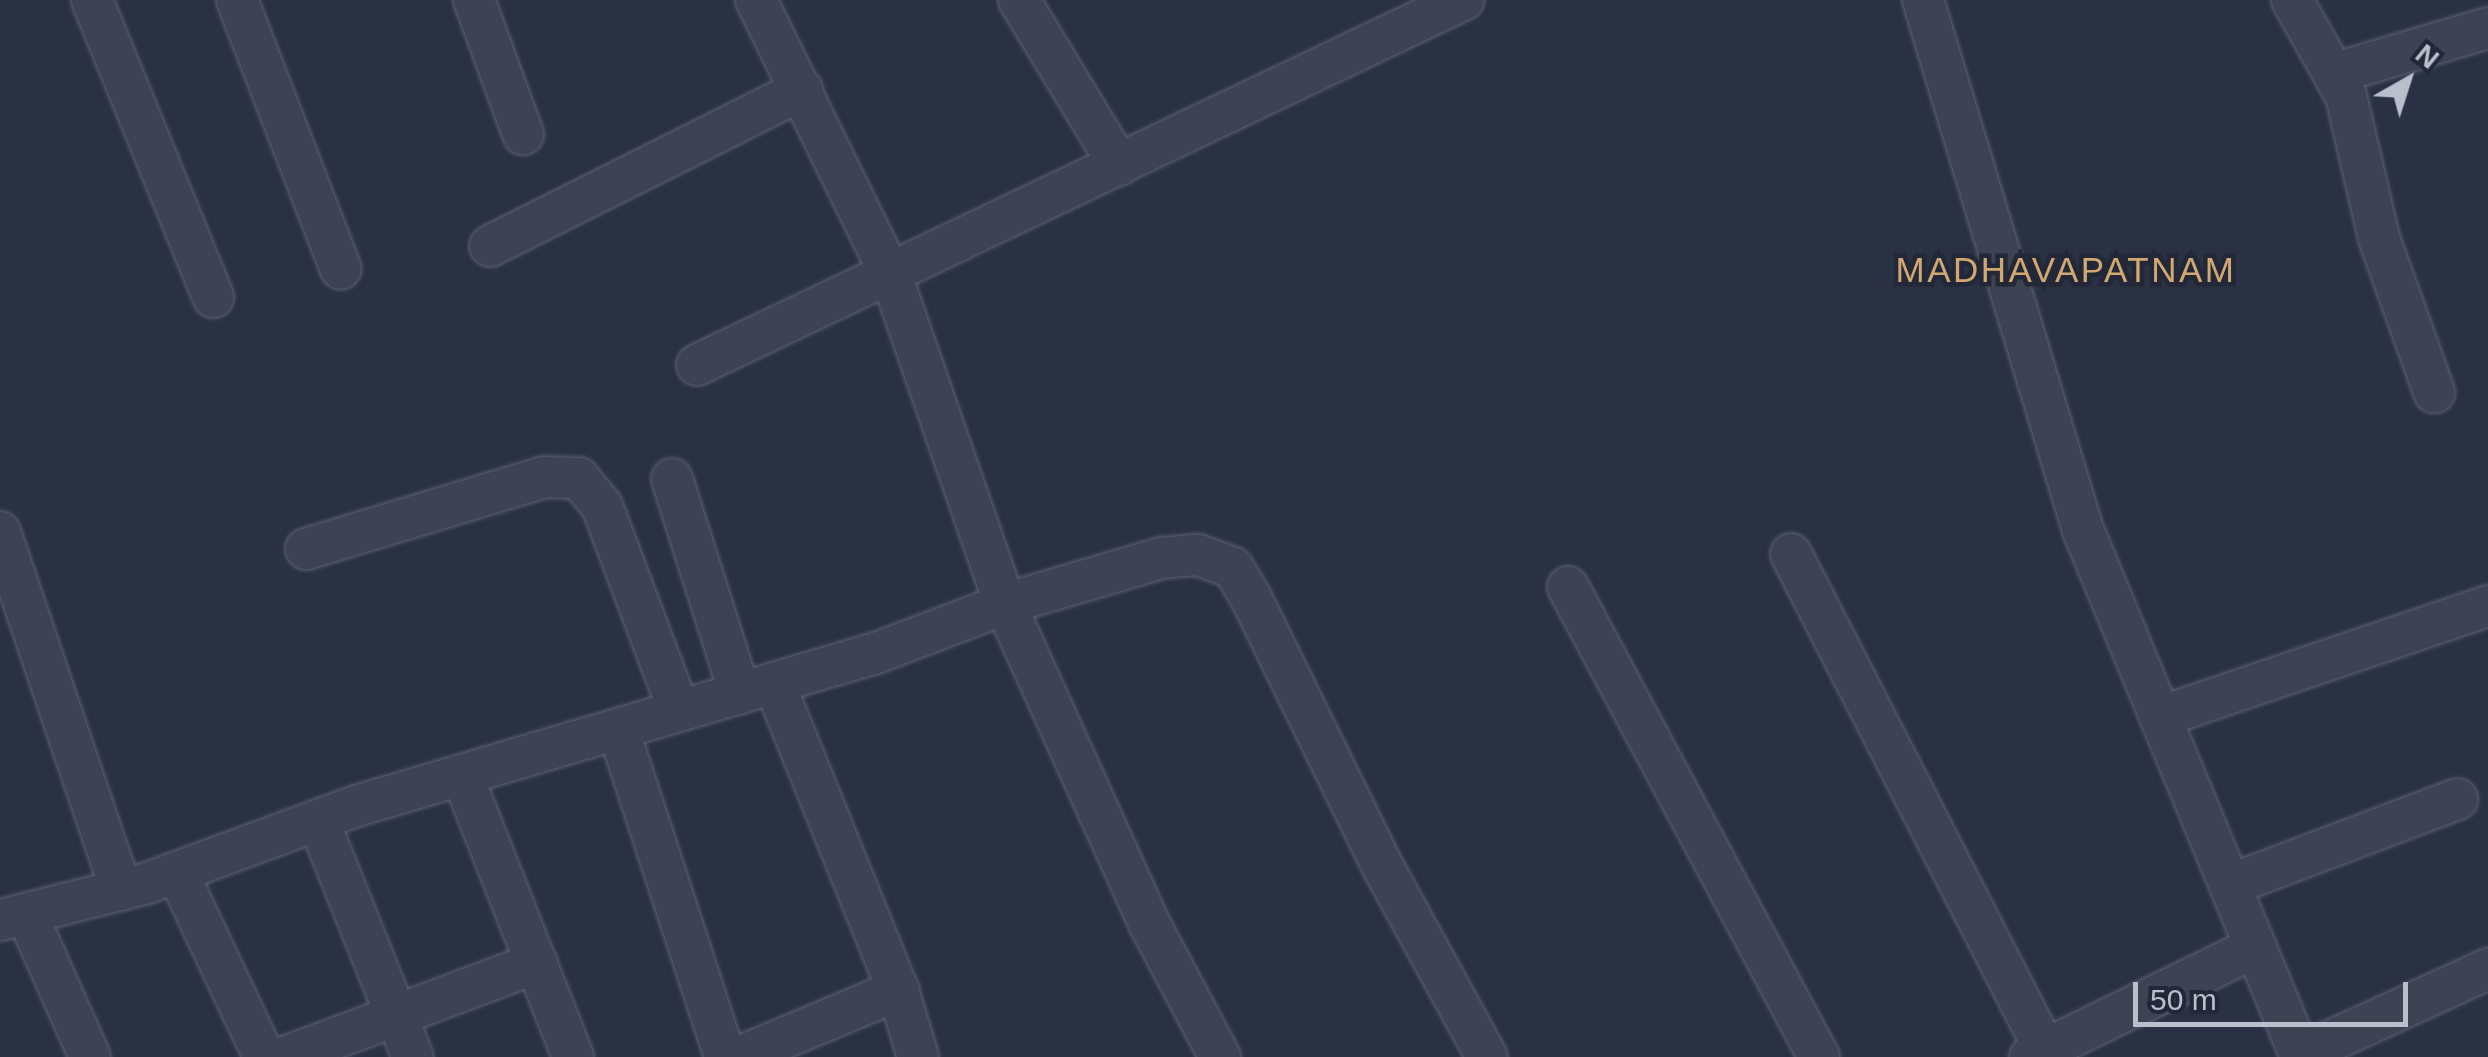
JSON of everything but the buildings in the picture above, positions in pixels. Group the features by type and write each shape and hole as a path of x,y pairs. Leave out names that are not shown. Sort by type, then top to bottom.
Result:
{"street":[{"path":"92,0 213,297"},
{"path":"237,0 341,269"},
{"path":"474,0 522,134"},
{"path":"756,0 892,278 1006,604 1149,923 1220,1057"},
{"path":"1020,0 1119,165"},
{"path":"697,365 892,278 1463,0"},
{"path":"1923,0 2082,530 2300,1056 2488,969"},
{"path":"2292,0 2336,73 2379,238 2434,392"},
{"path":"2336,73 2488,28"},
{"path":"490,246 802,90"},
{"path":"306,550 545,478 579,478 602,506 679,712"},
{"path":"672,479 757,688 898,990 918,1057"},
{"path":"0,532 121,890"},
{"path":"1791,554 2038,1053 2256,946"},
{"path":"90,1057 14,918 178,872 318,820 757,688 1006,604 1161,558 1198,555 1233,568 1487,1057"},
{"path":"1568,587 1819,1057"},
{"path":"2160,717 2488,606"},
{"path":"618,729 725,1057"},
{"path":"462,775 573,1057"},
{"path":"2230,885 2457,799"},
{"path":"318,820 414,1057"},
{"path":"178,872 264,1057"},
{"path":"285,1057 536,964"},
{"path":"738,1057 898,990"}],"district":[{"name":"MADHAVAPATNAM","path":"2066,270"}]}
